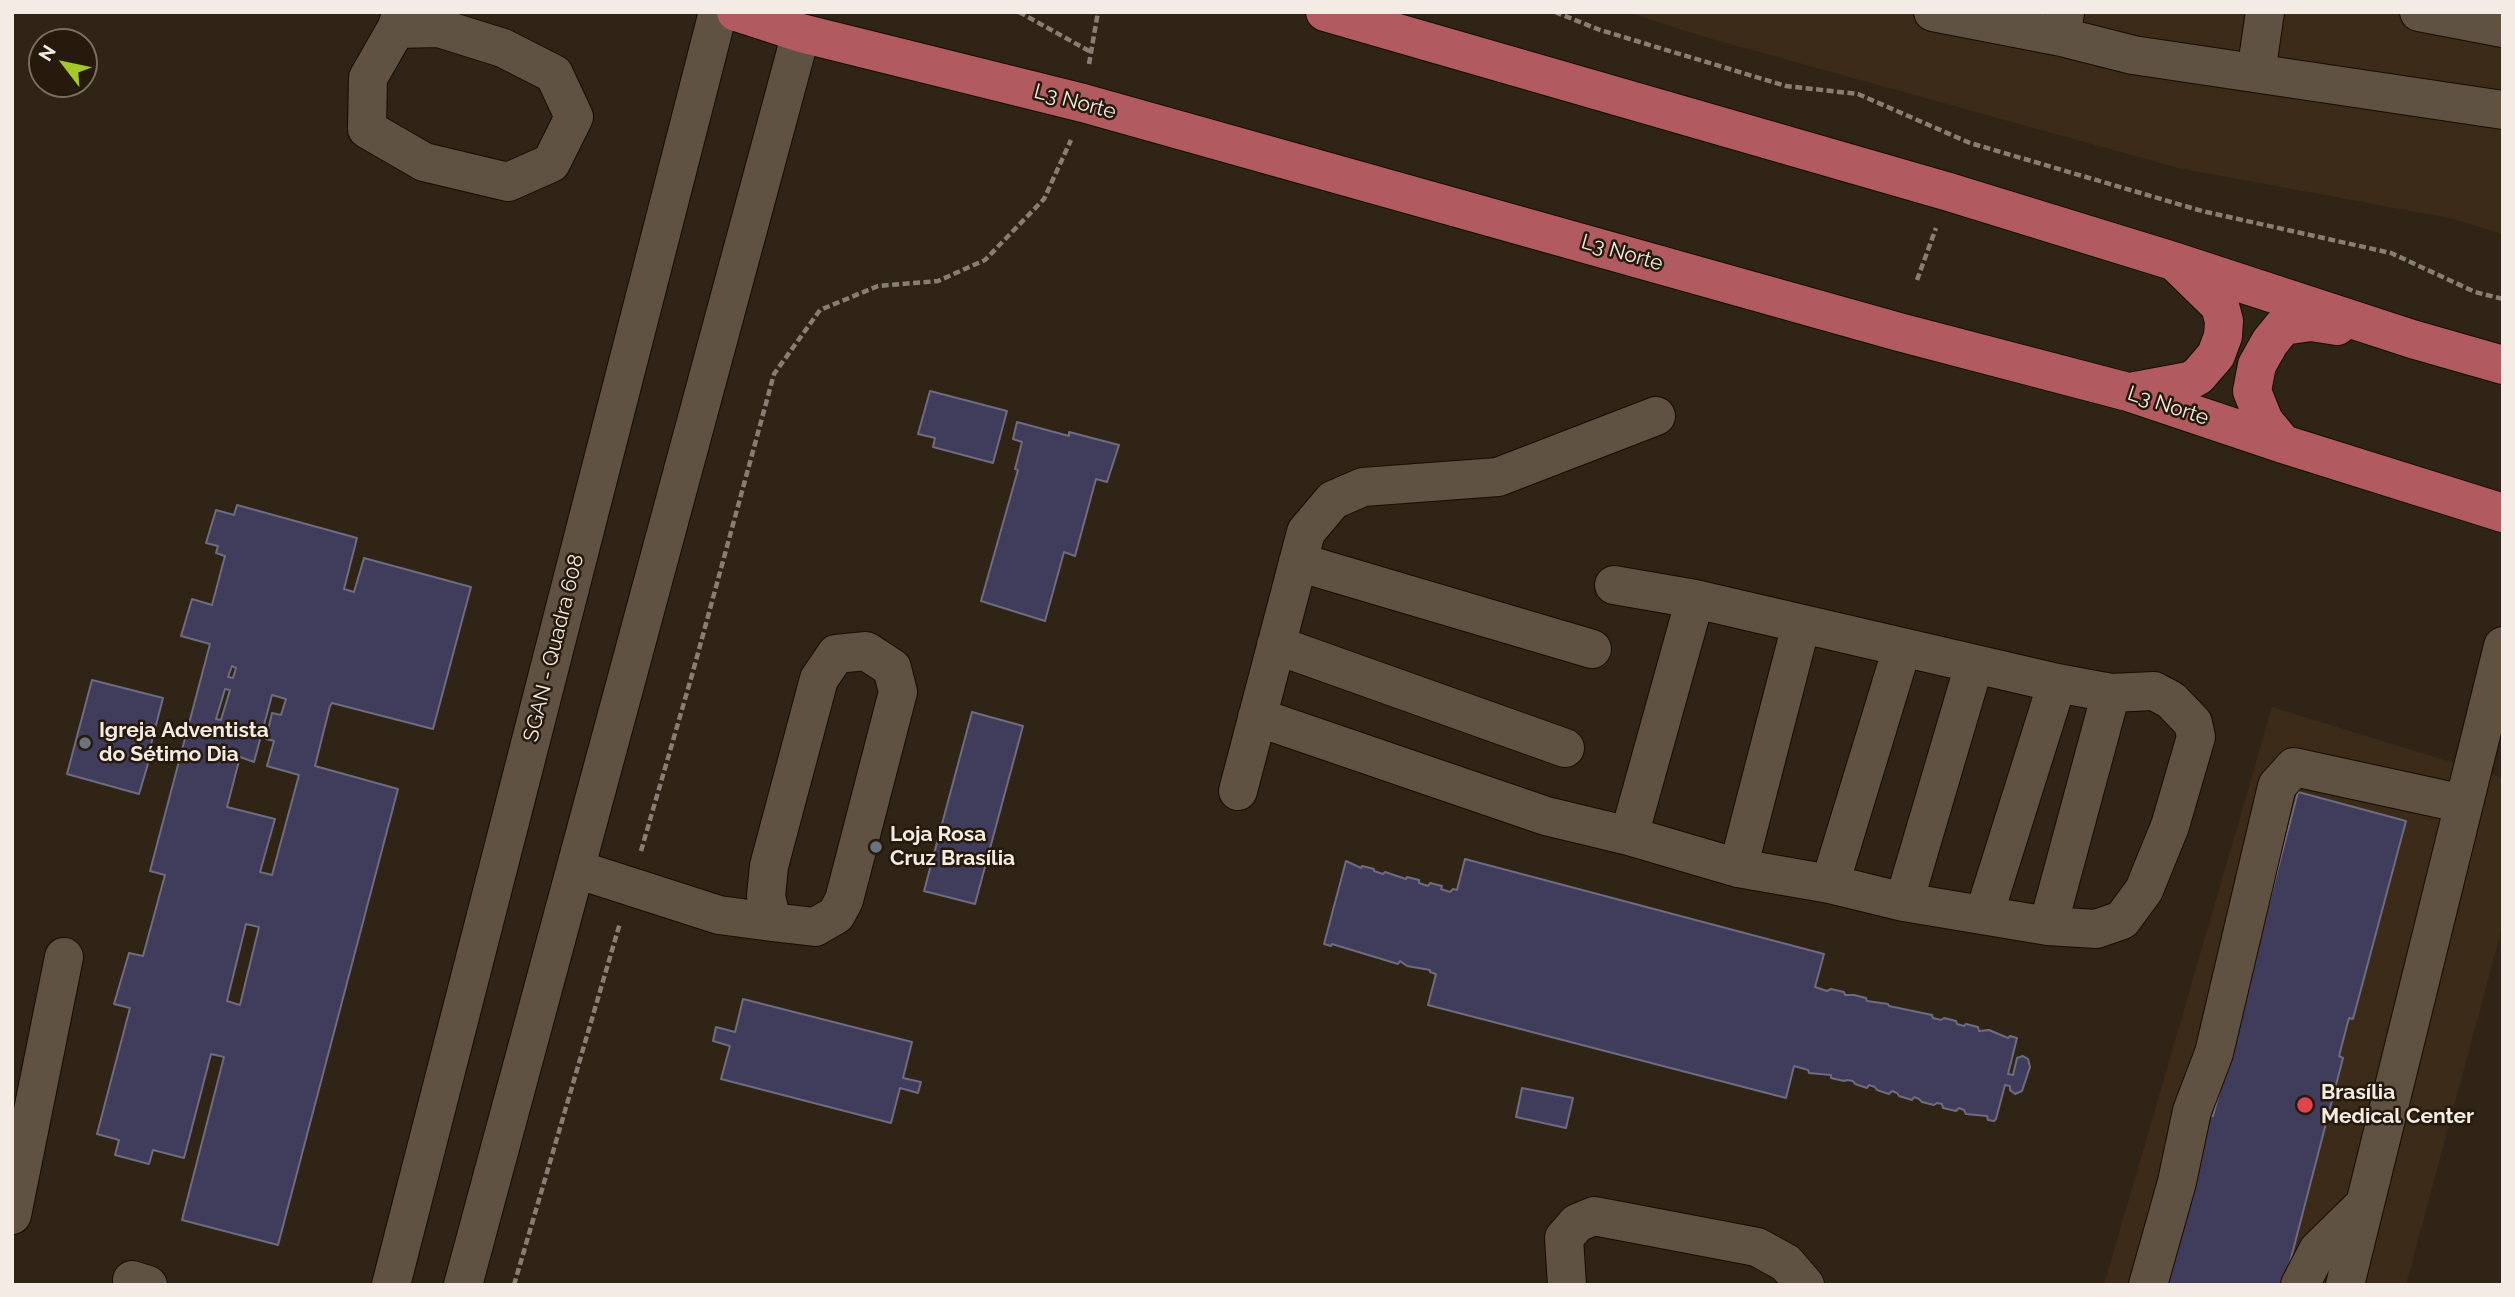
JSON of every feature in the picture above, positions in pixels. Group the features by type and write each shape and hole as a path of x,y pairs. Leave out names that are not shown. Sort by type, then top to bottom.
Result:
{"main road":[{"name":"L3 Norte","path":"736,12 801,33 1083,103 1899,332 2128,392 2503,513"},
{"path":"1325,12 1400,22 2503,365"},
{"path":"2128,392 2189,381 2198,376 2216,355 2223,336 2224,320 2220,306 2173,261"},
{"path":"2283,444 2264,421 2252,391 2257,365 2283,326 2311,322 2412,338"}],"street":[{"name":"SGAN - Quadra 608","path":"391,1285 718,12"},
{"path":"1933,12 2063,24 2133,55 2503,110"},
{"path":"2256,73 2265,12"},
{"path":"2419,12 2503,28"},
{"path":"399,21 439,28 503,48 554,74 574,117 551,163 508,182 424,162 367,129 368,78 399,21"},
{"path":"463,1285 801,33"},
{"path":"1238,791 1307,532 1333,500 1363,487 1499,477 1656,416"},
{"path":"1298,562 1592,649"},
{"path":"1257,717 1546,816 1629,836 1738,868 1830,884 1904,902 2048,926 2096,929 2122,920 2144,890 2170,826 2196,737 2193,723 2171,700 2154,691 2111,693 2057,683 1695,599 1614,585"},
{"path":"1629,836 1695,599"},
{"path":"1738,868 1801,625"},
{"path":"1276,645 1565,748"},
{"path":"2345,1285 2503,646"},
{"path":"1830,884 1902,648"},
{"path":"576,869 719,915 772,922 815,927 836,915 844,900 898,692 892,668 866,651 836,654 819,679 769,866 766,896 772,922"},
{"path":"1904,902 1974,665"},
{"path":"1984,915 2057,683"},
{"path":"2048,926 2111,693"},
{"path":"2148,1285 2177,1182 2192,1111 2214,1053 2277,786 2294,767 2464,804"},
{"path":"680,902 749,885 769,866"},
{"path":"12,1215 64,957"},
{"path":"2300,1285 2318,1250 2365,1204"},
{"path":"1567,1285 1564,1238 1577,1223 1594,1216 1757,1247 1786,1263 1805,1285"}],"path":[{"path":"1019,12 1091,52"},
{"path":"514,1285 692,675 774,374 820,310 878,286 938,281 985,260 1044,199 1067,152 1083,103 1098,12"},
{"path":"1555,12 1600,30 1786,86 1858,94 1970,144 2202,211 2391,253 2475,292 2503,299"},
{"path":"1966,152 1970,144"},
{"path":"1917,280 1938,222"}],"shaded area":[{"path":"1627,12 2503,12 2503,234 2449,218 2178,168 1701,36"},
{"name":"Brasília Medical Center","path":"2272,707 2503,778 2503,924 2406,1285 2104,1285"}],"building":[{"path":"930,391 1007,411 993,463 933,447 935,438 918,434"},
{"path":"1017,422 1069,436 1069,432 1119,445 1107,482 1096,479 1075,556 1064,552 1045,621 981,601 1018,470 1015,469 1022,442 1013,439"},
{"path":"237,505 357,538 344,589 354,592 364,558 471,587 433,729 332,703 330,706 315,766 398,789 278,1245 182,1220 224,1057 211,1054 184,1158 153,1150 149,1164 115,1155 119,1140 97,1134 130,1008 114,1004 129,953 143,956 165,875 150,871 210,644 181,636 192,599 212,605 225,556 216,553 218,546 206,543 216,510 234,515","holes":["232,666 236,668 233,678 228,677","225,689 230,690 221,720 216,719","272,695 286,699 281,715 272,713 266,739 274,741 267,766 299,775 272,875 260,872 275,819 227,807 240,757 254,762","246,924 259,927 240,1005 227,1001"]},
{"path":"92,680 163,698 139,794 67,774"},
{"path":"972,712 1023,726 975,904 924,891"},
{"path":"2298,792 2406,821 2353,1019 2349,1018 2339,1056 2343,1058 2284,1285 2132,1285 2180,1108 2213,1116"},
{"path":"1465,859 1824,954 1815,987 1932,1015 1933,1018 1941,1020 1944,1018 1956,1021 1964,1026 1966,1024 1978,1027 1979,1031 1989,1030 2008,1038 2017,1038 2008,1074 2013,1075 2017,1058 2023,1056 2028,1059 2030,1067 2022,1091 2015,1094 2010,1090 2010,1086 2005,1085 1994,1121 1988,1120 1987,1116 1966,1114 1959,1108 1956,1111 1943,1108 1942,1104 1922,1102 1914,1097 1912,1100 1892,1091 1889,1094 1869,1085 1867,1088 1853,1081 1809,1073 1808,1070 1794,1066 1786,1098 1428,1005 1436,974 1430,970 1324,944 1346,861 1383,874 1385,872 1419,880 1419,883 1428,886 1430,883 1442,886 1441,889 1450,892 1457,890"},
{"path":"743,999 912,1042 903,1078 921,1082 918,1093 900,1088 891,1123 721,1079 730,1046 713,1041 716,1027 735,1032"},
{"path":"1522,1088 1573,1098 1566,1128 1516,1117"}],"place":[{"name":"Igreja Adventista do Sétimo Dia","path":"85,743"},
{"name":"Loja Rosa Cruz Brasília","path":"876,847"},
{"name":"Brasília Medical Center","path":"2305,1105"}]}
